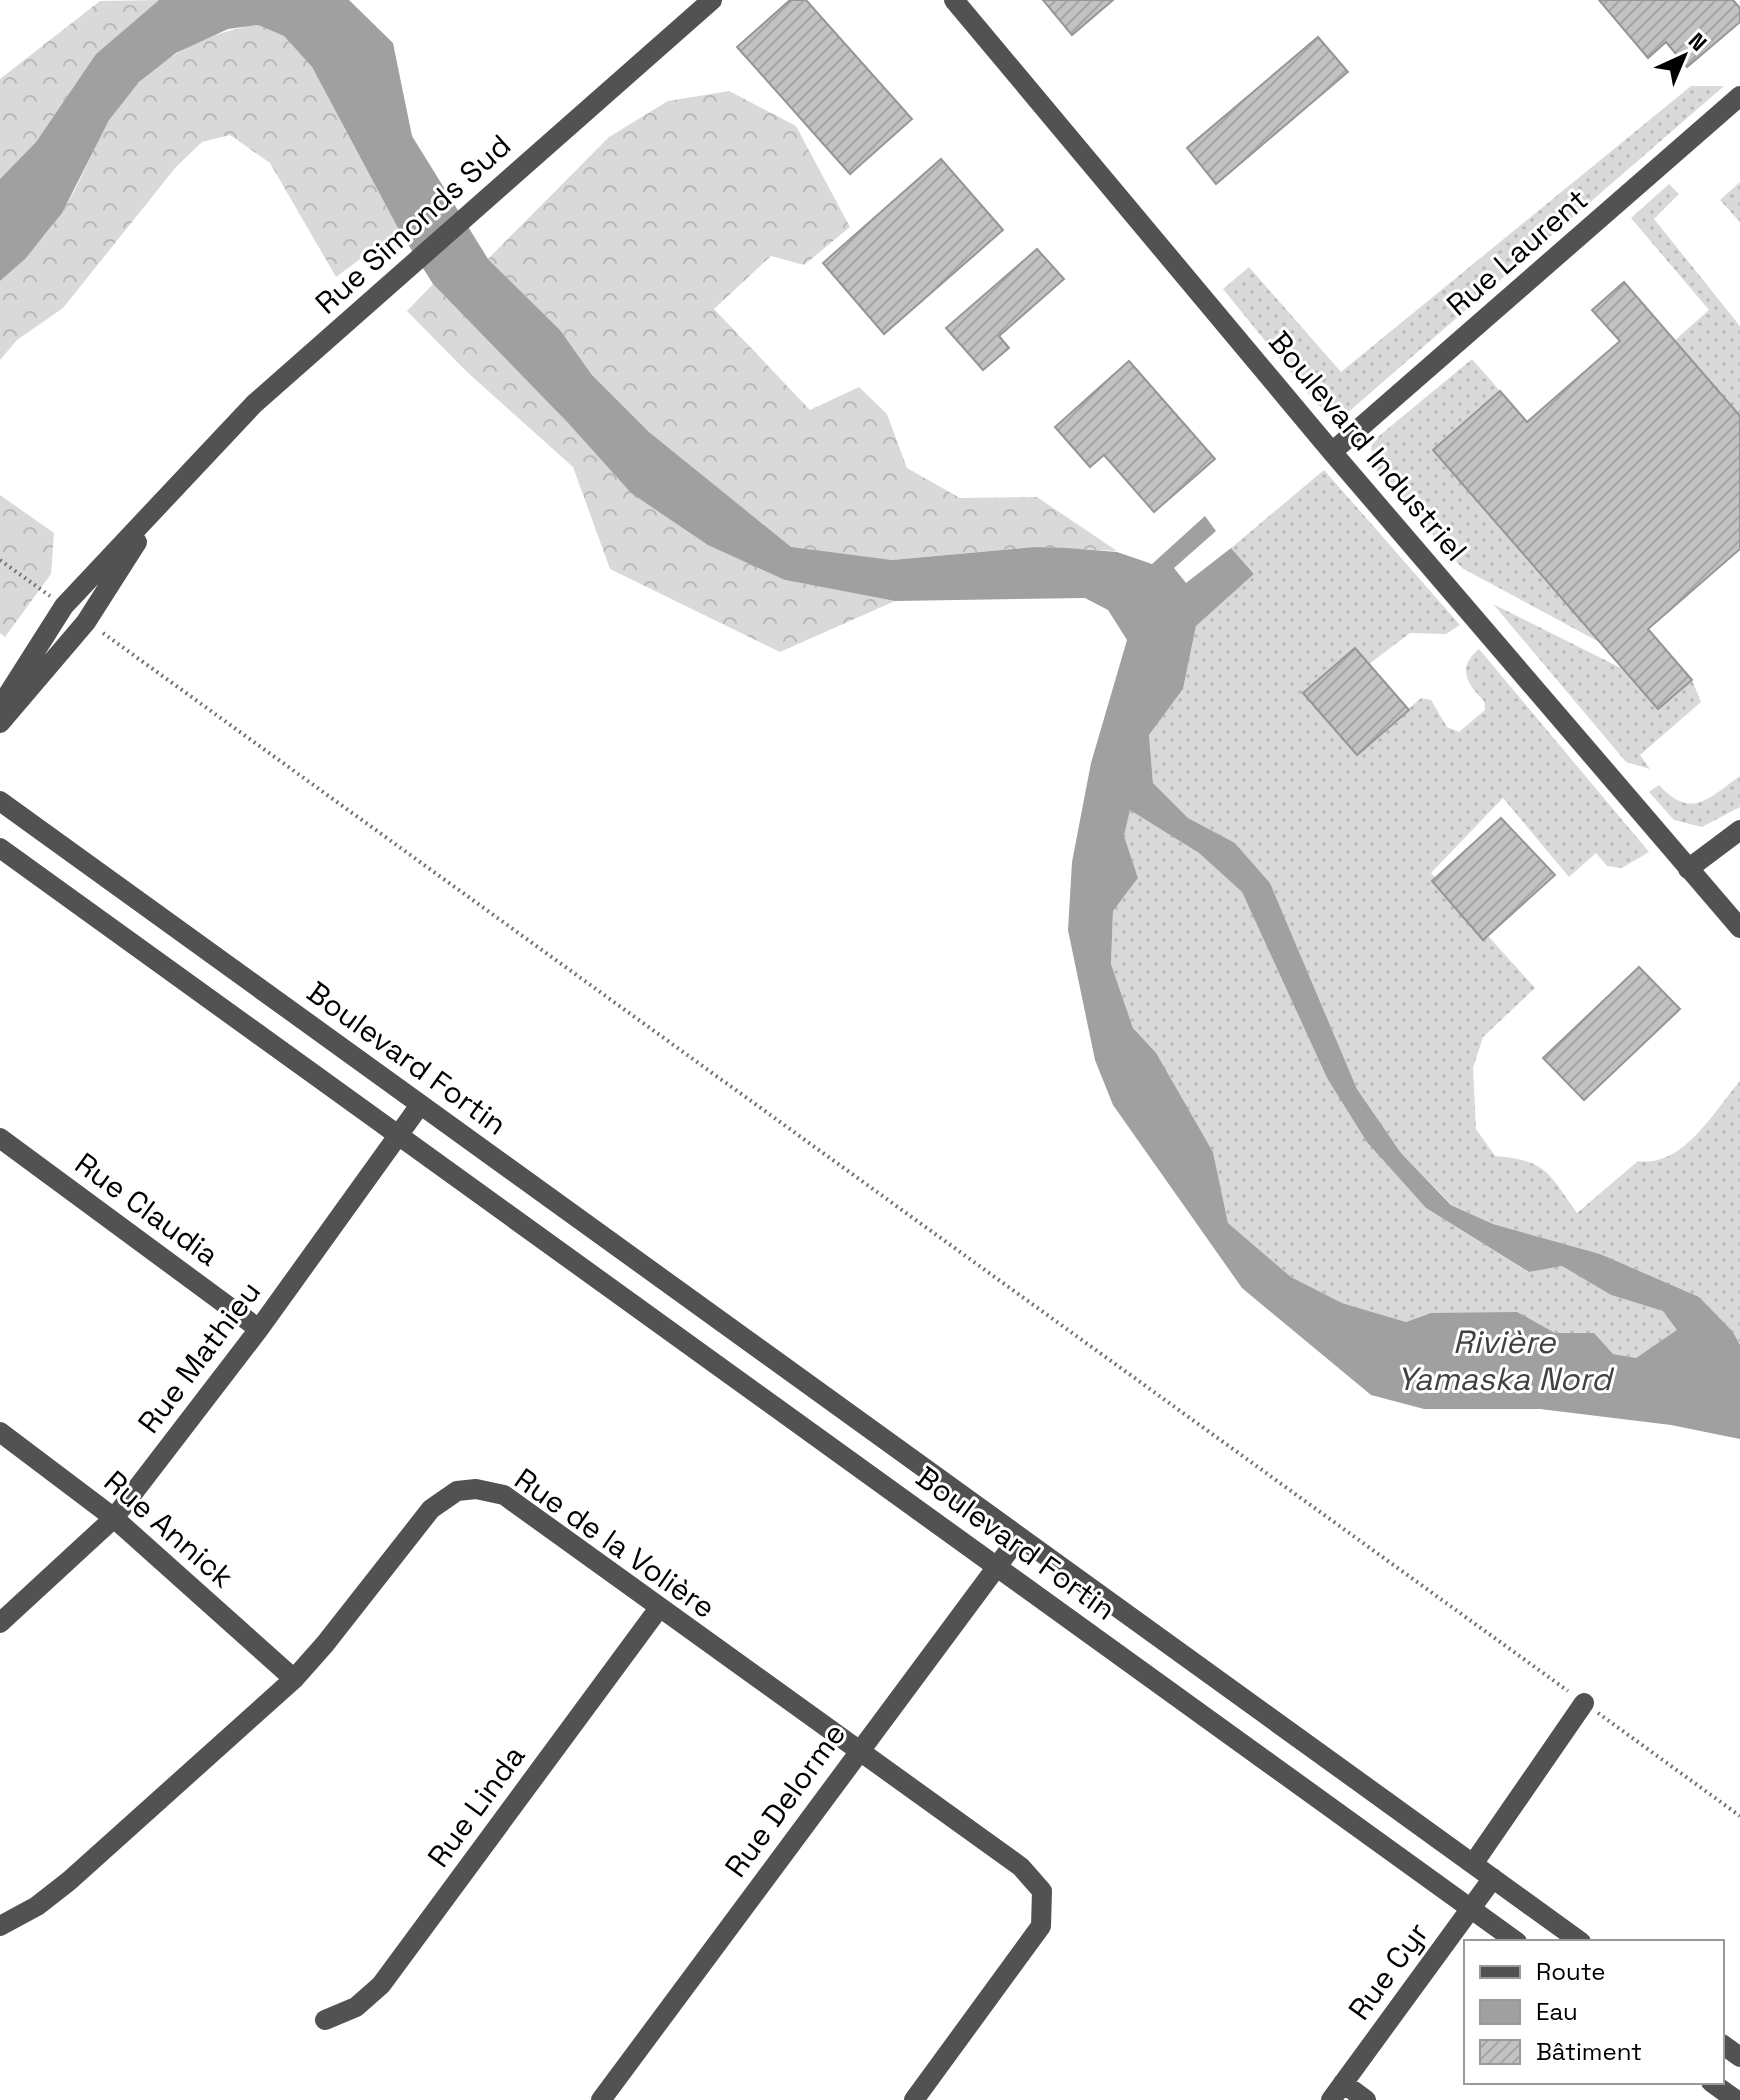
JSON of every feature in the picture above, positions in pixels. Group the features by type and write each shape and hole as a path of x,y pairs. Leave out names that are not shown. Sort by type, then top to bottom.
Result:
{"street":[{"name":"Rue Simonds Sud","path":"0,707 64,606 254,404 712,0"},
{"name":"Boulevard Industriel","path":"954,0 1332,452 1740,928"},
{"name":"Rue Laurent","path":"1332,452 1740,96"},
{"name":"Rue Simonds Sud","path":"0,723 86,622 162,501"},
{"name":"Boulevard Fortin","path":"0,801 1578,1940"},
{"path":"1688,869 1740,830"},
{"name":"Boulevard Fortin","path":"0,848 1514,1940"},
{"path":"168,969 189,938"},
{"name":"Rue Mathieu","path":"0,1623 114,1518 259,1329 420,1105"},
{"name":"Rue Claudia","path":"0,1138 259,1329"},
{"path":"568,1257 590,1227"},
{"path":"773,1406 796,1376"},
{"name":"Rue Annick","path":"0,1432 114,1518 294,1679"},
{"name":"Rue de la Volière","path":"0,1926 37,1906 69,1881 294,1679 431,1509 457,1491 476,1489 504,1495 1021,1867 1042,1891 1041,1926 914,2100"},
{"name":"Rue Delorme","path":"601,2100 1019,1537"},
{"name":"Rue Linda","path":"325,2020 356,2007 381,1985 659,1608"},
{"path":"1223,1730 1244,1699"},
{"path":"1473,1864 1584,1703"},
{"name":"Rue Cyr","path":"1337,2092 1493,1878"},
{"path":"1714,2084 1736,2100"},
{"path":"1337,2092 1366,2100"}],"path":[{"path":"0,560 64,606"},
{"path":"86,622 1740,1816"}],"green space":[{"path":"159,0 96,54 36,142 0,179 0,79 100,1"},
{"path":"258,25 284,36 312,67 399,230 336,277 270,163 230,135 202,142 176,167 63,308 17,340 0,360 0,281 33,249 61,213 122,101 155,69 193,44 214,35"},
{"path":"1691,86 1724,86 1346,414 1325,411 1315,402 1223,289 1249,267 1341,372"},
{"path":"729,91 796,126 850,227 804,265 771,256 714,309 810,410 859,387 887,414 907,468 960,498 1037,497 1117,551 1034,547 892,560 791,548 649,432 592,375 560,330 488,259 609,137 668,101"},
{"path":"1740,182 1740,222 1720,200"},
{"path":"1669,184 1679,194 1654,219 1740,326 1740,416 1674,341 1709,310 1631,218"},
{"path":"433,284 568,423 631,493 785,580 895,601 780,652 610,569 573,467 467,372 407,311"},
{"path":"1472,359 1500,391 1433,450 1601,643 1462,568 1377,472 1371,447 1379,436"},
{"path":"1324,470 1460,625 1446,634 1410,633 1369,664 1355,649 1304,693 1356,755 1421,698 1431,700 1447,727 1459,732 1485,710 1484,701 1466,675 1468,662 1479,649 1649,852 1622,868 1607,866 1596,853 1569,877 1503,798 1431,873 1535,988 1483,1037 1473,1068 1476,1129 1495,1156 1526,1161 1545,1171 1577,1213 1638,1161 1654,1161 1683,1147 1740,1081 1740,1345 1733,1332 1600,1254 1493,1224 1452,1205 1401,1153 1357,1089 1270,883 1235,843 1188,818 1153,783 1149,735 1183,689 1196,626 1254,574 1231,548"},
{"path":"0,495 54,533 51,574 5,637 0,633"},
{"path":"1493,604 1623,669 1658,709 1692,680 1701,702 1640,755 1650,769 1626,762"},
{"path":"1740,776 1740,807 1702,827 1674,820 1649,792 1659,785 1670,796 1690,804 1709,798"},
{"path":"1130,809 1199,853 1242,892 1327,1078 1426,1208 1528,1272 1562,1266 1611,1295 1664,1311 1678,1330 1636,1358 1613,1354 1594,1334 1555,1333 1517,1313 1431,1313 1406,1322 1342,1303 1291,1277 1228,1223 1213,1152 1156,1054 1133,1028 1111,964 1113,911 1138,878 1124,836"}],"water":[{"name":"Rivière Yamaska Nord","path":"159,0 349,0 393,43 412,136 488,259 560,330 592,375 649,432 791,547 892,560 1034,547 1067,548 1117,552 1152,564 1205,516 1216,531 1174,568 1186,583 1231,548 1254,574 1196,626 1183,689 1149,735 1153,783 1188,818 1235,843 1270,883 1357,1089 1401,1153 1451,1205 1493,1224 1600,1254 1699,1297 1733,1332 1740,1345 1740,1439 1671,1425 1540,1409 1424,1409 1371,1395 1242,1288 1113,1105 1095,1060 1068,930 1072,862 1091,763 1127,640 1108,610 1085,598 895,601 785,580 708,545 631,493 568,423 433,284 399,230 312,67 284,36 258,25 228,29 176,53 139,82 109,120 62,213 26,258 0,281 0,179 36,142 96,54","holes":["1130,810 1199,853 1242,892 1327,1078 1367,1142 1426,1208 1529,1272 1562,1266 1611,1295 1663,1311 1677,1330 1636,1358 1613,1354 1594,1333 1555,1333 1517,1312 1431,1313 1406,1322 1342,1303 1291,1277 1228,1223 1213,1152 1156,1053 1133,1028 1111,964 1113,911 1138,878 1124,836"]}],"building":[{"path":"790,0 806,0 912,119 850,174 737,47"},
{"path":"1043,0 1113,0 1072,35"},
{"path":"1599,0 1733,0 1740,8 1740,22 1687,67 1666,42 1648,58"},
{"path":"1318,37 1348,72 1216,184 1187,148"},
{"path":"941,159 1003,230 884,334 823,263"},
{"path":"1037,249 1064,279 999,336 1009,348 983,370 946,328"},
{"path":"1624,282 1740,416 1740,549 1648,629 1692,680 1658,709 1433,450 1500,391 1527,422 1620,341 1592,310"},
{"path":"1129,361 1215,459 1154,512 1104,455 1090,467 1055,427"},
{"path":"1355,648 1409,710 1357,755 1303,693"},
{"path":"1501,818 1555,875 1483,940 1432,881"},
{"path":"1639,967 1680,1009 1584,1100 1543,1058"}]}
